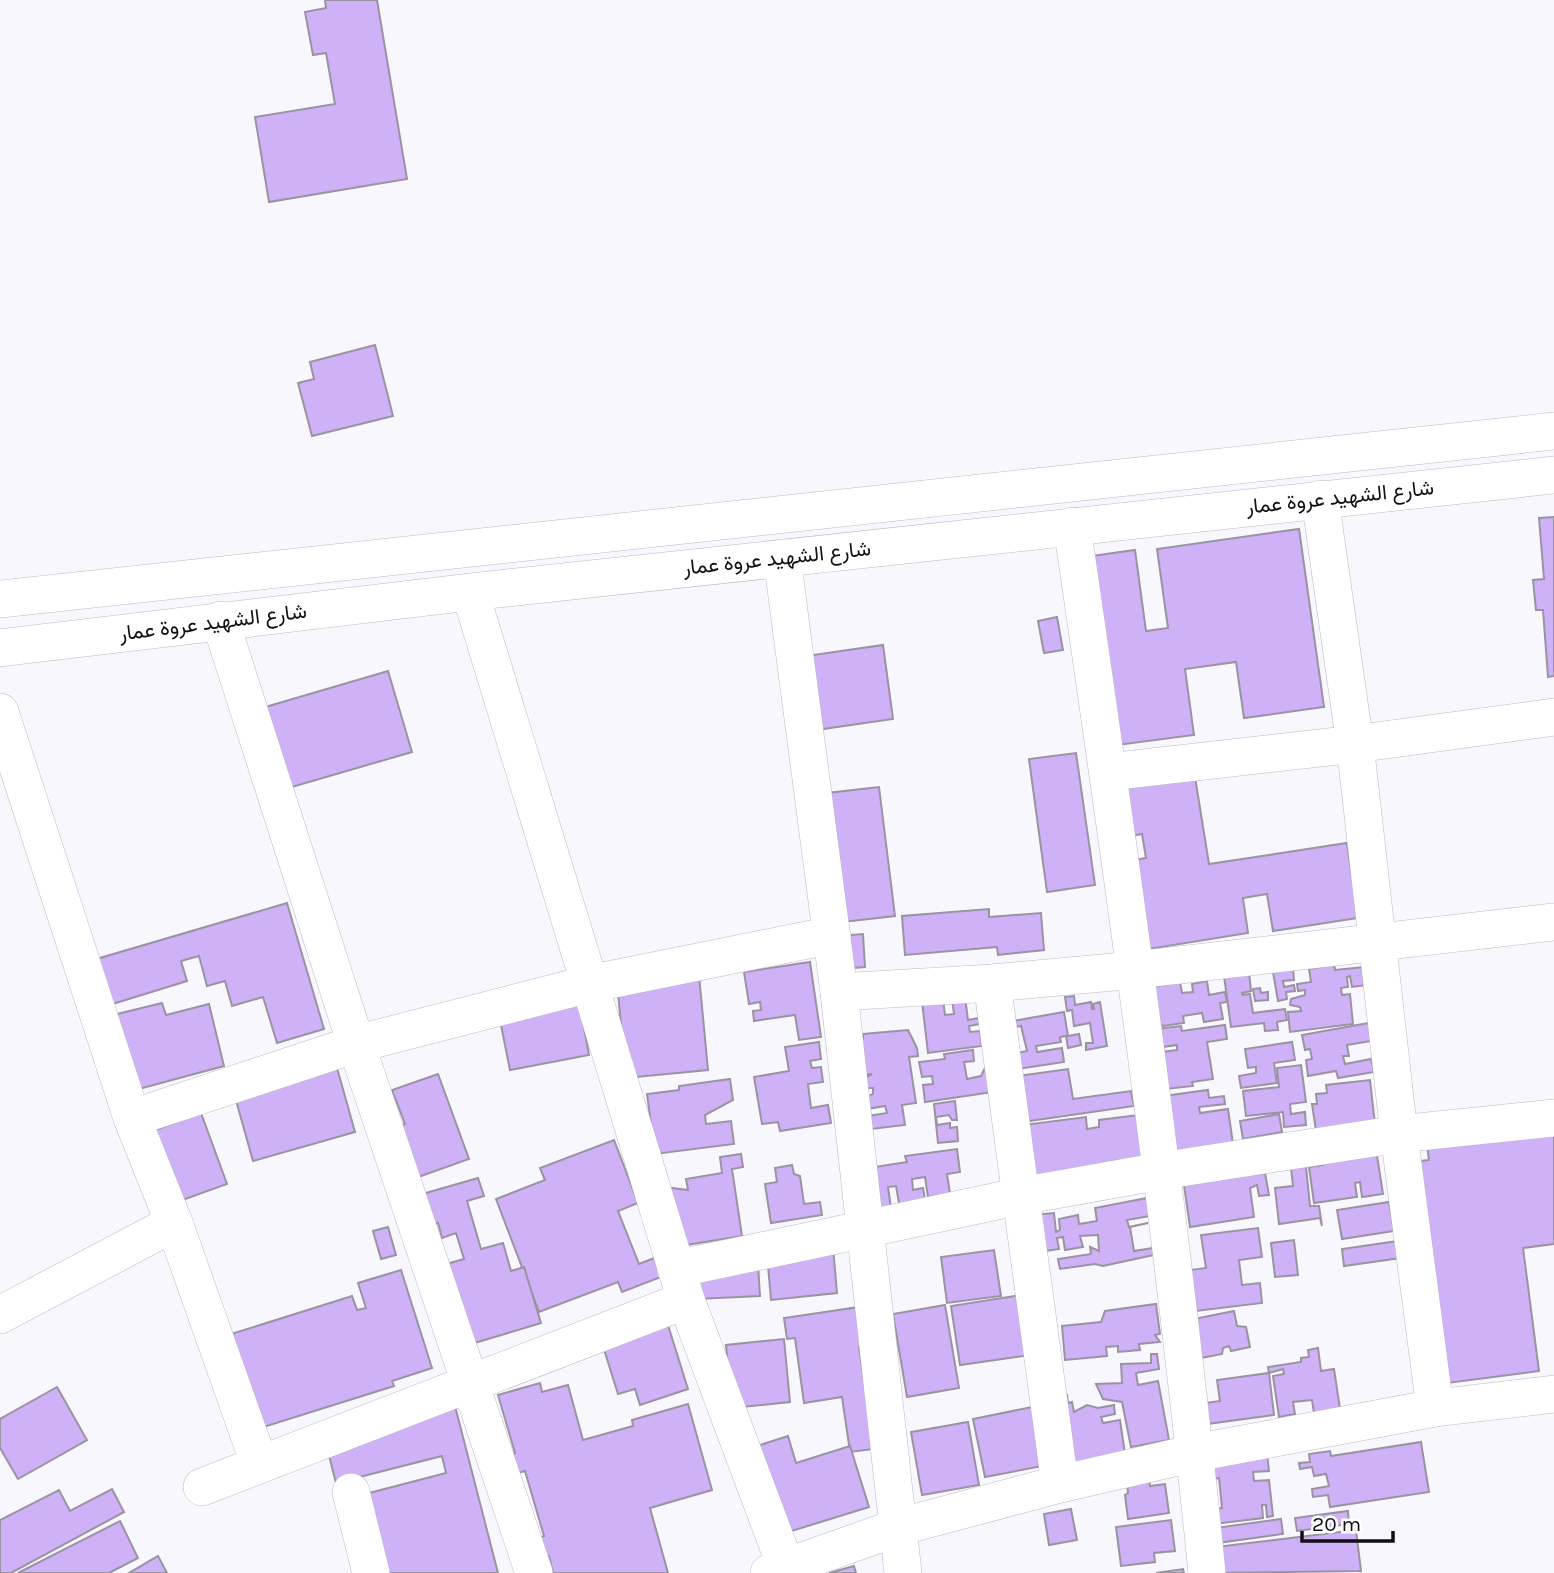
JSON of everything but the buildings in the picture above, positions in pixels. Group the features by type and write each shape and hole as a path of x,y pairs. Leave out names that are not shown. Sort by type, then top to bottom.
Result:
{"street":[{"name":"شارع الشهيد عروة عمار","path":"0,599 1554,431"},
{"name":"شارع الشهيد عروة عمار","path":"0,648 470,592 1554,475"},
{"path":"1320,499 1355,744 1399,1134 1435,1408"},
{"path":"1072,526 1161,1171 1195,1453 1206,1573"},
{"path":"782,558 839,992 903,1573"},
{"path":"470,592 681,1284 777,1570 899,1527 1059,1484 1195,1453 1435,1408 1554,1394"},
{"path":"220,620 356,1044 534,1573"},
{"path":"0,712 132,1118 174,1223 259,1463"},
{"path":"1108,772 1355,744 1554,717"},
{"path":"839,992 992,983 1135,970 1554,922"},
{"path":"132,1118 356,1044 589,984 832,935"},
{"path":"992,983 1059,1484"},
{"path":"202,1487 470,1382 681,1284 864,1227 1161,1171 1399,1134 1554,1118"},
{"path":"0,1315 174,1223"},
{"path":"351,1492 371,1573"}]}
